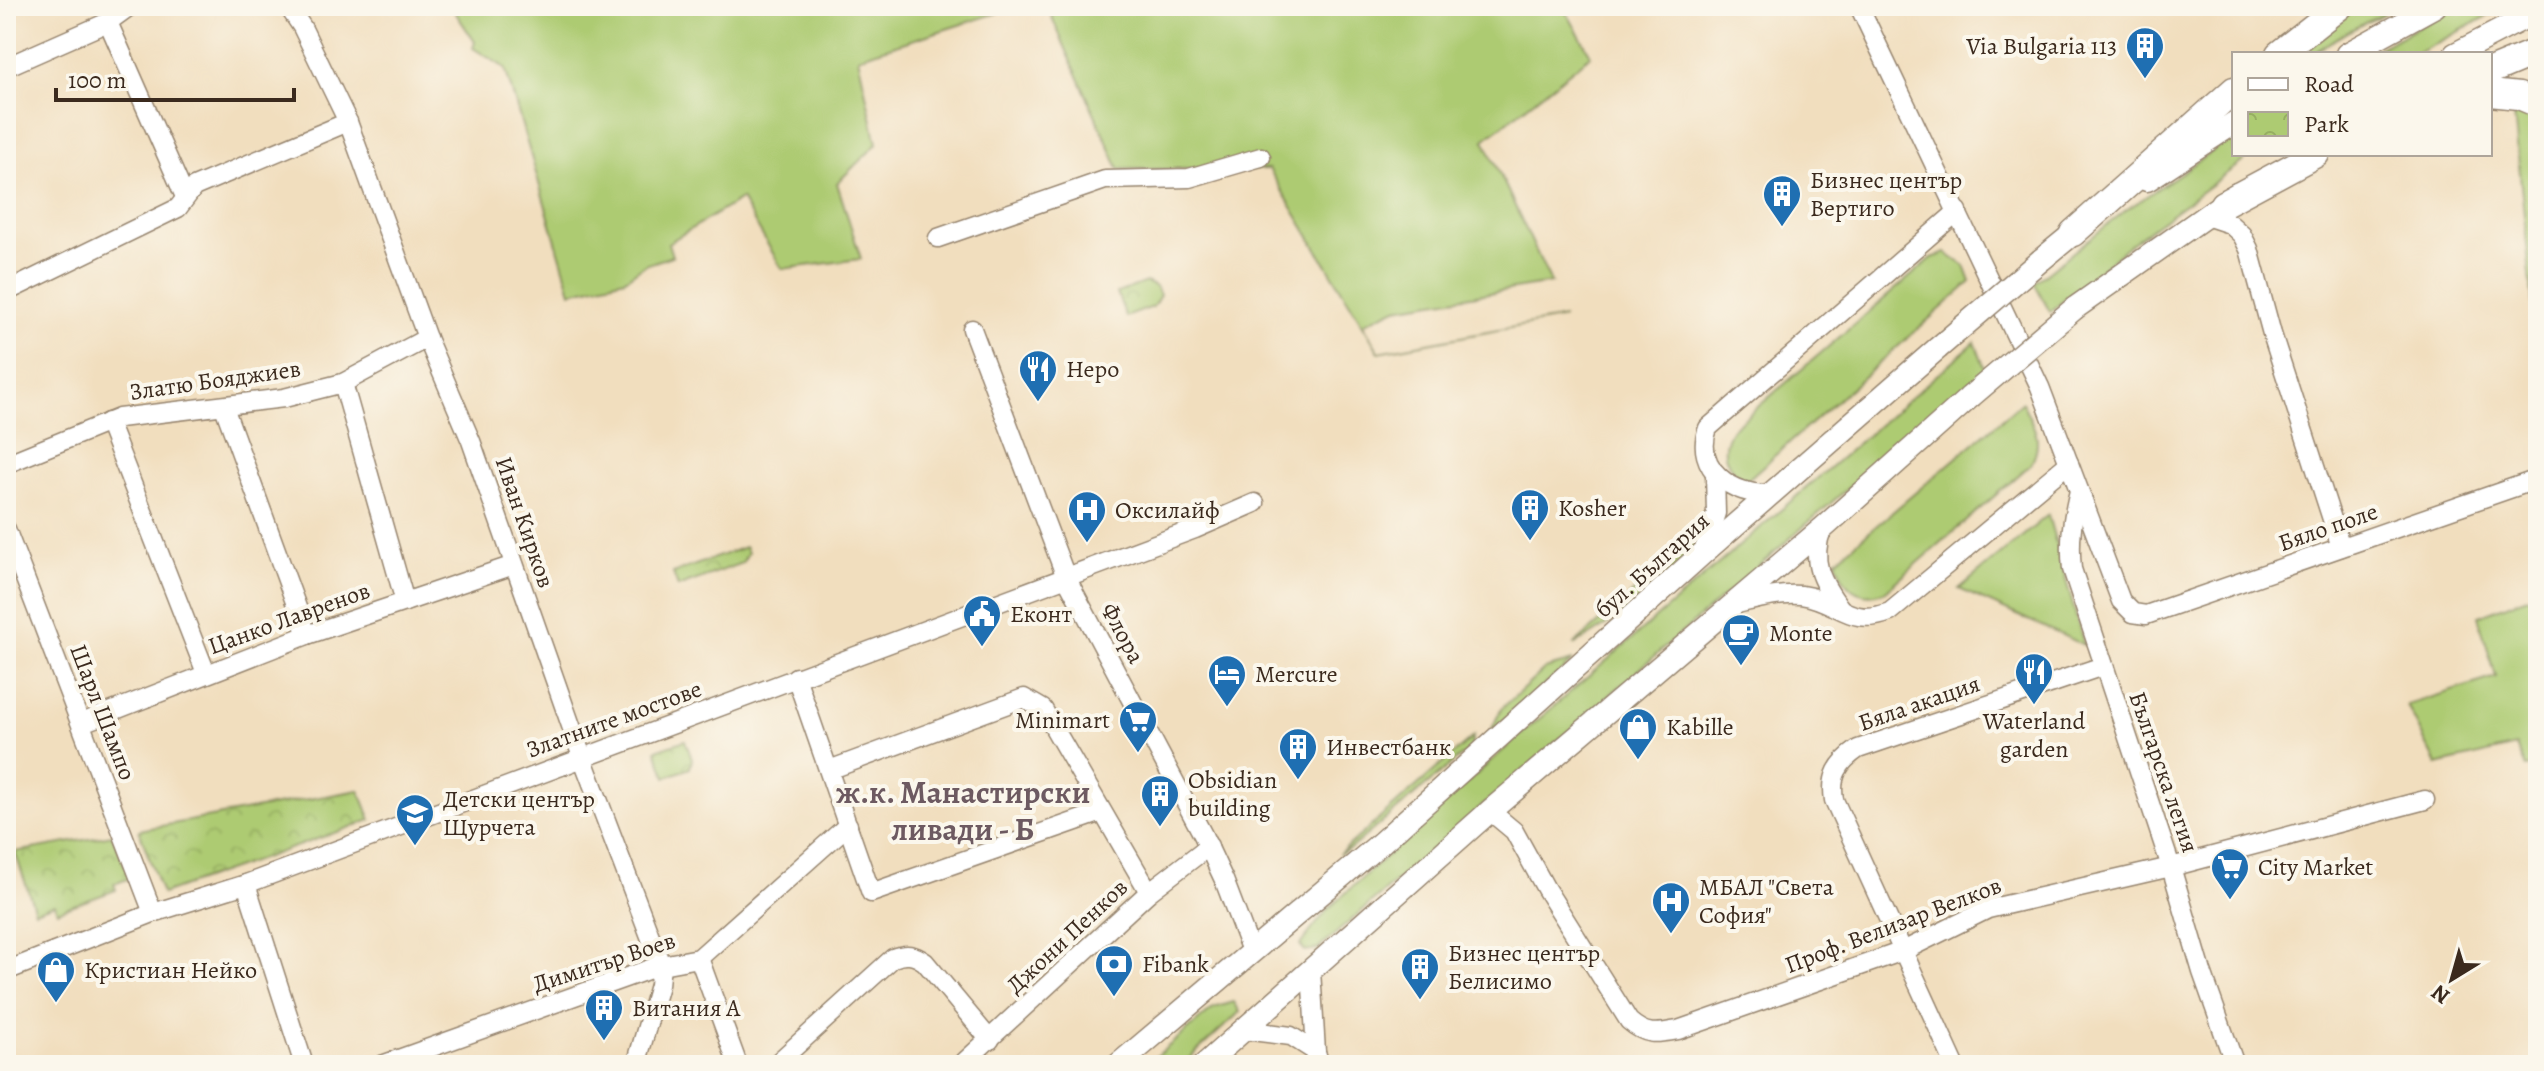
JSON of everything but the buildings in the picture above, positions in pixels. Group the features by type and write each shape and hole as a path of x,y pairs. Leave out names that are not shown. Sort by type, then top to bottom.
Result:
{"highway":[{"path":"2281,52 2330,11"},
{"path":"2492,70 2538,51"},
{"path":"2073,233 2232,92"},
{"path":"2492,93 2519,96 2538,104"},
{"path":"2214,210 2312,156"}],"main road":[{"path":"2351,52 2435,6"},
{"path":"2459,52 2538,11"},
{"name":"бул. България","path":"1118,1065 1382,842 1703,553 2041,260 2131,190 2232,124"},
{"path":"1204,1065 1490,811 1822,529 2075,308 2291,156"}],"street":[{"path":"6,67 108,22 130,6"},
{"name":"Иван Кирков","path":"288,6 302,27 348,122 427,338 471,441 582,757 661,965"},
{"path":"1859,6 2040,387 2079,491"},
{"path":"108,22 185,197"},
{"path":"6,292 178,208 194,187 348,122"},
{"path":"938,238 1105,180 1189,178 1261,157"},
{"path":"2214,210 2242,235 2249,249 2272,334 2341,547"},
{"path":"1703,553 1716,513 1715,474 1704,450 1705,435 1713,421 1958,211"},
{"name":"Флора","path":"972,329 1066,577 1209,846 1251,951"},
{"name":"Златю Бояджиев","path":"6,464 119,418 284,398 343,383 427,338"},
{"path":"343,383 405,602"},
{"path":"224,407 307,635"},
{"path":"108,422 206,673"},
{"path":"1732,605 1782,595 1803,596 1870,619 1890,612 2069,463"},
{"path":"1715,474 1742,492 1770,494"},
{"name":"Бяло поле","path":"2079,491 2121,601 2133,613 2146,615 2538,479"},
{"name":"Българска легия","path":"2079,491 2069,541 2072,569 2235,1065"},
{"name":"Златните мостове","path":"6,971 153,913 246,884 1205,526 1247,506"},
{"name":"Шарл Шампо","path":"6,529 153,913"},
{"path":"1822,529 1817,542 1816,564 1820,579 1842,611"},
{"name":"Цанко Лавренов","path":"82,723 307,635 514,565"},
{"name":"Бяла акация","path":"1955,1065 1834,800 1832,787 1835,771 1844,759 1858,749 2103,666"},
{"path":"796,677 871,893 1102,812"},
{"path":"829,770 1024,698 1043,709 1149,892"},
{"name":"Проф. Велизар Велков","path":"1490,811 1514,831 1552,899 1629,1021 1641,1031 1659,1034 1903,951 1988,909 2171,867 2425,800"},
{"name":"Димитър Воев","path":"382,1065 661,965 699,958 848,825"},
{"name":"Джони Пенков","path":"961,1065 1149,892 1209,846"},
{"path":"246,884 304,1065"},
{"path":"775,1065 893,958 903,954 925,962 990,1040"},
{"path":"699,958 738,1065"},
{"path":"636,1065 659,985 661,965"},
{"path":"1311,970 1318,1059"},
{"path":"1244,1030 1291,1036 1318,1059"}],"green space":[{"path":"451,6 1019,6 858,57 877,144 837,183 861,259 782,269 741,199 668,243 672,256 645,265 625,279 571,292 505,68 473,48 475,42"},
{"path":"1047,6 1563,6 1591,55 1484,140 1551,283 1396,308 1363,324 1379,352 1269,169 1119,169"},
{"path":"2357,6 2399,6 2314,52 2298,52"},
{"path":"2458,6 2507,6 2420,52 2372,52"},
{"path":"2513,104 2538,114 2538,346 2537,346"},
{"path":"2232,138 2232,156 2250,156 2129,245 2050,312 2034,283 2126,210"},
{"path":"1946,253 1965,266 1971,282 1746,481 1739,476 1726,458 1725,444 1732,429 1932,258"},
{"path":"1146,282 1156,287 1160,295 1153,307 1126,317 1117,293"},
{"path":"1975,342 1985,369 1318,949 1305,951 1300,945 1328,909 1509,745"},
{"path":"2022,402 2037,440 2030,465 1886,591 1867,595 1853,590 1843,578 1836,560"},
{"path":"2048,515 2084,645 1959,589"},
{"path":"1704,534 1645,596 1574,645 1677,554"},
{"path":"745,547 748,553 742,563 678,587 673,573"},
{"path":"2538,593 2538,766 2526,768 2516,746 2437,765 2407,705 2496,677 2478,616"},
{"path":"1573,661 1490,733 1501,709 1545,669"},
{"path":"1473,737 1471,748 1350,849 1339,854"},
{"path":"685,740 692,759 690,768 666,777 656,750"},
{"path":"359,790 371,820 162,894 139,830"},
{"path":"112,835 130,878 114,884 116,890 57,911 54,904 35,911 15,852"},
{"path":"1234,1002 1240,1012 1182,1065 1146,1065 1214,1008"}],"place":[{"name":"Via Bulgaria 113","path":"2145,80"},
{"name":"Бизнес център Вертиго","path":"1782,228"},
{"name":"Неро","path":"1038,403"},
{"name":"Kosher","path":"1530,542"},
{"name":"Оксилайф","path":"1087,544"},
{"name":"Еконт","path":"982,648"},
{"name":"Monte","path":"1741,667"},
{"name":"Waterland garden","path":"2034,706"},
{"name":"Mercure","path":"1227,708"},
{"name":"Minimart","path":"1138,754"},
{"name":"Kabille","path":"1638,761"},
{"name":"Инвестбанк","path":"1298,781"},
{"name":"Obsidian building","path":"1160,828"},
{"name":"Детски център Щурчета","path":"415,847"},
{"name":"City Market","path":"2230,901"},
{"name":"МБАЛ \"Света София\"","path":"1671,935"},
{"name":"Fibank","path":"1114,998"},
{"name":"Бизнес център Белисимо","path":"1420,1001"},
{"name":"Кристиан Нейко","path":"56,1004"},
{"name":"Витания А","path":"604,1042"}],"district":[{"name":"ж.к. Манастирски ливади - Б","path":"963,810"}]}
